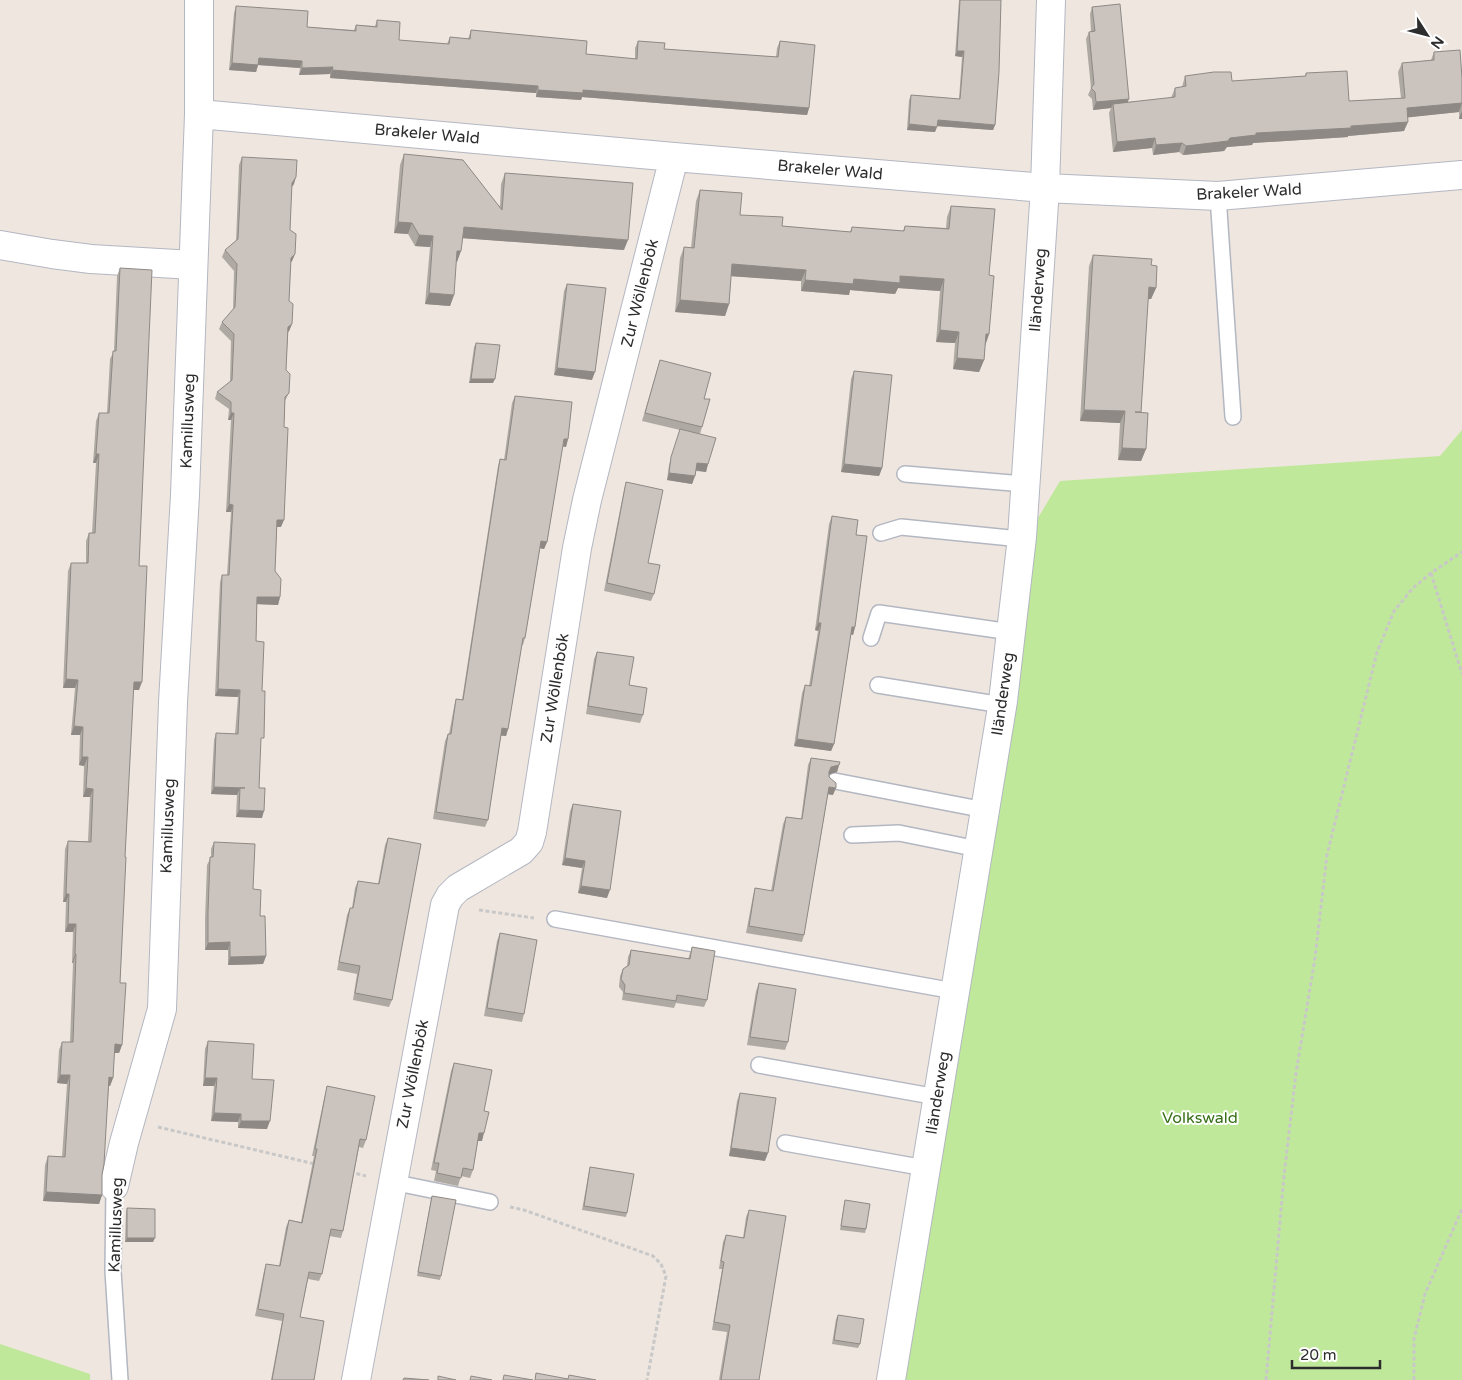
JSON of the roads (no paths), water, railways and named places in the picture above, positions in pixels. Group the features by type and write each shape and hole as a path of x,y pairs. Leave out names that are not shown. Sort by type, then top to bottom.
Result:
{"street":[{"name":"Kamillusweg","path":"114,1186 162,1009 173,702 185,495 199,114 198,0"},
{"name":"Iländerweg","path":"891,1380 1002,705 1011,632 1021,539 1045,188 1051,0"},
{"name":"Brakeler Wald","path":"199,114 1045,188 1218,196 1462,175"},
{"name":"Zur Wöllenbök","path":"356,1380 445,905 458,888 521,851 529,842 576,548 674,157"},
{"path":"0,245 91,259 193,265"}],"lane":[{"path":"1218,196 1233,418"},
{"path":"905,474 1025,484"},
{"path":"881,533 901,527 1021,539"},
{"path":"871,638 879,613 1011,632"},
{"path":"878,685 1002,705"},
{"path":"835,781 985,810"},
{"path":"852,836 899,833 978,849"},
{"path":"555,920 954,991"},
{"path":"759,1065 937,1097"},
{"path":"785,1143 926,1168"},
{"path":"392,1182 490,1202"},
{"name":"Kamillusweg","path":"114,1186 113,1271 120,1380"}],"park label":[{"name":"Volkswald","path":"1200,1118"}]}
